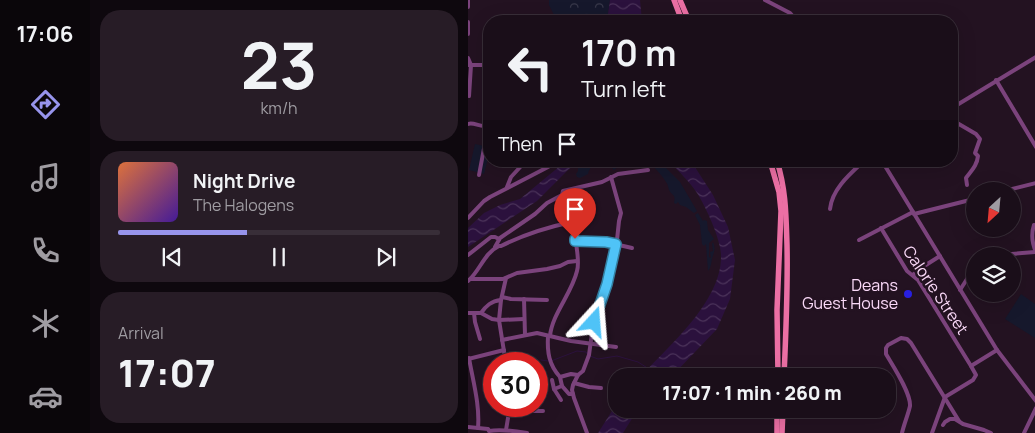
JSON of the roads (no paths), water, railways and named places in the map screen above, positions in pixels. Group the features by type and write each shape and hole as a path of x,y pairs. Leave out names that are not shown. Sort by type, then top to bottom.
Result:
{"main road":[{"path":"674,0 680,15"},
{"path":"680,0 686,15"},
{"path":"772,167 780,192 781,210 778,368"},
{"path":"778,167 786,208 787,310 784,368"},
{"path":"778,310 787,310"},
{"path":"777,418 777,433"},
{"path":"782,433 783,418"}],"street":[{"path":"468,0 468,7"},
{"path":"765,0 792,15"},
{"path":"468,22 468,34"},
{"path":"958,104 1036,57"},
{"path":"468,58 470,65 469,96"},
{"path":"470,65 483,65"},
{"path":"996,80 1036,148"},
{"path":"468,124 483,125"},
{"path":"958,124 976,134 980,140 975,153 978,156 978,160 966,178 967,182"},
{"path":"479,175 483,154"},
{"path":"507,187 511,177 520,167"},
{"path":"468,218 484,201 546,167"},
{"path":"830,209 840,185 858,167"},
{"path":"886,167 997,350 1036,402"},
{"path":"469,280 499,239 535,214 547,202 562,195 563,192 602,182 618,174 648,170"},
{"path":"587,433 572,390 578,375 583,371 589,355 592,333 609,279 616,244 621,213 610,179"},
{"path":"1021,187 1036,183"},
{"path":"562,195 568,205 572,222 578,266 552,326 549,336 548,356 551,365 560,377 562,386 569,394 573,394"},
{"path":"859,240 914,213 966,201"},
{"path":"495,247 551,226 572,222"},
{"path":"1021,253 1035,252 1032,238 1034,225"},
{"name":"Calorie Street","path":"881,228 907,271 918,280 971,366"},
{"path":"468,255 492,237 495,236 499,239"},
{"path":"575,241 606,242 632,248"},
{"path":"913,276 918,270 940,256"},
{"path":"469,280 506,278 517,273 547,269 577,261"},
{"path":"478,428 477,399 469,358 504,350 499,320 506,278"},
{"path":"960,290 966,281"},
{"path":"481,313 484,308 502,299 547,300"},
{"path":"524,299 525,335"},
{"path":"468,313 481,313 492,319 499,320 524,319"},
{"path":"474,313 480,339"},
{"path":"502,340 537,334 616,347"},
{"path":"902,433 910,399 886,354 888,345 901,338 909,341 959,421"},
{"path":"932,433 945,397 975,378 976,375 971,366 997,350"},
{"path":"560,377 571,374 578,375"},
{"path":"552,380 554,389 561,400"},
{"path":"574,383 601,388"},
{"path":"554,389 562,386"},
{"path":"1025,431 1036,408"},
{"path":"506,430 508,417"},
{"path":"943,425 950,419 991,433"},
{"path":"468,427 488,429 489,432 506,430 527,433"}],"water":[{"path":"610,0 640,0 641,15 608,15"},
{"path":"559,167 572,167 537,201 468,247 468,228 484,213 500,205 520,199"},
{"path":"674,167 695,167 713,195 728,227 735,260 730,299 717,329 680,368 649,368 693,321 713,288 719,271 720,247 708,214 694,189"},
{"path":"608,417 632,418 623,433 598,433"}],"waterway":[{"path":"551,361 577,351 586,352 588,355"},
{"path":"590,356 598,359 617,356 638,362 647,368"}],"place":[{"name":"Deans Guest House","path":"908,294"}]}
